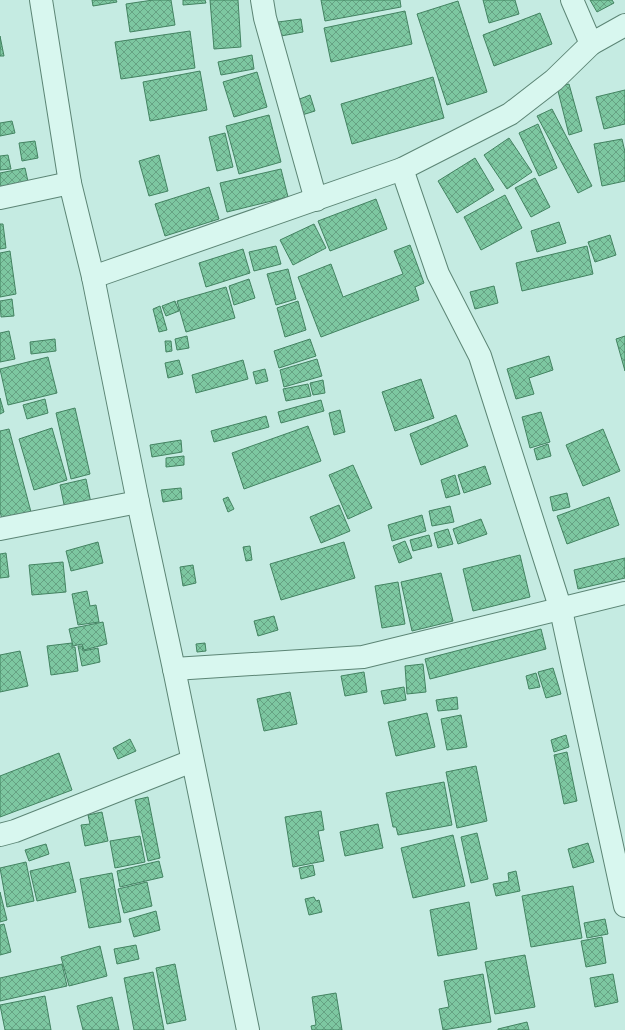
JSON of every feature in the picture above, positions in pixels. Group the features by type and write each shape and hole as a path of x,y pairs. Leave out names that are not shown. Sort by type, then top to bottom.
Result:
{"street":[{"path":"41,0 70,183 93,277 138,502 248,1030"},
{"path":"262,0 265,18 316,200"},
{"path":"572,0 591,44"},
{"path":"93,277 402,169 510,114 554,80 591,44 625,25"},
{"path":"402,169 438,274 480,356 561,610 625,906"},
{"path":"0,198 70,183"},
{"path":"0,529 138,502"},
{"path":"174,669 363,657 561,610 625,593"},
{"path":"0,835 15,831 192,761"}],"building":[{"path":"92,0 116,0 117,2 93,6"},
{"path":"153,0 171,0 175,25 130,32 126,4"},
{"path":"183,0 205,0 206,3 183,5"},
{"path":"210,0 238,0 241,47 214,49"},
{"path":"321,0 400,0 401,7 325,21"},
{"path":"483,0 515,0 519,14 489,23"},
{"path":"590,0 612,0 614,3 597,12"},
{"path":"458,1 487,92 447,105 417,14"},
{"path":"405,11 412,44 331,62 324,28"},
{"path":"540,13 552,44 494,66 483,35"},
{"path":"301,19 303,32 281,36 278,22"},
{"path":"190,31 195,68 121,79 115,42"},
{"path":"0,36 4,56 0,56"},
{"path":"252,55 254,69 221,75 218,62"},
{"path":"200,71 207,110 150,121 143,82"},
{"path":"257,72 267,107 234,117 223,82"},
{"path":"433,77 444,118 352,144 341,104"},
{"path":"569,84 582,131 569,135 557,87"},
{"path":"625,90 625,124 604,129 596,97"},
{"path":"310,95 315,111 302,115 297,100"},
{"path":"552,109 592,186 578,193 537,116"},
{"path":"269,115 281,162 239,174 226,126"},
{"path":"12,121 15,133 0,136 0,123"},
{"path":"538,124 557,168 539,176 519,133"},
{"path":"225,133 233,167 217,171 209,137"},
{"path":"509,138 532,172 507,189 484,155"},
{"path":"622,139 625,152 625,181 602,186 594,144"},
{"path":"35,141 38,158 22,161 19,143"},
{"path":"8,155 11,169 0,170 0,156"},
{"path":"159,155 168,191 149,196 139,161"},
{"path":"475,158 494,190 457,213 438,181"},
{"path":"25,168 29,186 0,197 0,173"},
{"path":"281,169 288,197 227,212 220,183"},
{"path":"535,178 550,207 531,217 515,188"},
{"path":"209,187 219,219 165,236 155,204"},
{"path":"505,195 522,228 481,250 464,217"},
{"path":"376,199 387,229 330,251 318,221"},
{"path":"559,222 566,243 537,252 531,231"},
{"path":"0,224 3,224 6,248 0,249"},
{"path":"314,224 326,248 293,265 280,240"},
{"path":"610,235 616,255 595,262 588,242"},
{"path":"410,245 424,283 415,287 419,300 321,337 298,277 331,264 343,297 403,274 394,251"},
{"path":"276,246 281,264 254,271 249,252"},
{"path":"587,246 593,274 522,291 516,263"},
{"path":"243,249 250,273 206,287 199,263"},
{"path":"10,251 16,294 0,297 0,253"},
{"path":"288,269 296,299 276,305 267,274"},
{"path":"249,279 255,298 234,305 229,286"},
{"path":"494,286 498,303 475,309 470,292"},
{"path":"226,287 235,318 186,332 177,301"},
{"path":"12,299 14,316 1,317 0,301"},
{"path":"175,301 179,311 166,316 162,306"},
{"path":"298,301 306,330 285,337 277,308"},
{"path":"160,306 167,330 159,332 153,309"},
{"path":"9,331 15,359 0,362 0,333"},
{"path":"187,336 189,348 177,350 175,339"},
{"path":"625,336 625,371 616,339"},
{"path":"55,339 56,351 31,354 30,342"},
{"path":"310,339 316,356 279,368 274,351"},
{"path":"165,341 171,341 172,351 166,352"},
{"path":"549,356 553,370 529,378 534,394 516,399 507,369"},
{"path":"48,357 57,393 8,405 0,369"},
{"path":"317,359 322,376 284,387 280,370"},
{"path":"179,360 183,374 168,378 165,363"},
{"path":"243,360 248,379 196,393 192,375"},
{"path":"265,369 268,381 256,384 253,372"},
{"path":"421,379 434,418 395,431 382,392"},
{"path":"323,380 325,393 313,395 310,383"},
{"path":"308,384 311,396 286,401 283,389"},
{"path":"0,398 4,412 0,414"},
{"path":"45,399 48,413 27,419 23,405"},
{"path":"321,400 324,411 281,423 278,412"},
{"path":"75,408 90,474 71,479 56,413"},
{"path":"340,410 345,432 334,435 329,413"},
{"path":"541,412 550,442 530,448 522,417"},
{"path":"456,415 468,446 421,465 410,434"},
{"path":"266,416 269,427 214,442 211,431"},
{"path":"308,426 321,461 244,489 232,453"},
{"path":"52,428 67,480 34,490 19,439"},
{"path":"9,429 31,512 2,520 0,511 0,431"},
{"path":"603,429 620,471 583,486 566,445"},
{"path":"181,440 182,452 152,457 150,445"},
{"path":"548,444 551,456 537,460 534,449"},
{"path":"184,456 184,465 166,467 166,458"},
{"path":"353,465 372,508 348,519 329,475"},
{"path":"485,466 491,484 464,493 458,475"},
{"path":"455,475 460,494 446,498 441,480"},
{"path":"86,479 92,508 66,514 60,485"},
{"path":"181,488 182,499 163,502 161,490"},
{"path":"567,493 570,507 553,511 550,497"},
{"path":"228,497 234,509 228,512 223,499"},
{"path":"609,497 619,525 567,544 557,516"},
{"path":"339,505 350,531 321,543 310,517"},
{"path":"450,506 454,522 432,526 429,511"},
{"path":"422,515 426,531 392,541 388,525"},
{"path":"481,519 487,534 458,544 453,529"},
{"path":"448,529 453,544 438,548 434,533"},
{"path":"429,535 432,546 413,551 410,540"},
{"path":"405,541 412,558 399,563 393,546"},
{"path":"98,542 103,563 71,571 66,551"},
{"path":"344,542 355,578 281,600 270,564"},
{"path":"250,546 252,560 246,561 243,547"},
{"path":"6,553 9,577 0,578 0,554"},
{"path":"520,555 530,597 473,611 463,569"},
{"path":"625,558 625,578 578,589 574,570"},
{"path":"63,562 66,592 32,595 29,565"},
{"path":"193,565 196,583 183,586 180,567"},
{"path":"441,573 453,621 412,631 401,582"},
{"path":"398,582 405,624 382,628 375,586"},
{"path":"87,591 90,606 96,605 99,622 78,625 72,594"},
{"path":"274,616 278,630 258,636 254,621"},
{"path":"103,622 107,644 84,650 82,644 73,646 69,629"},
{"path":"541,629 546,649 430,679 425,659"},
{"path":"72,643 72,647 75,647 78,671 51,675 47,646"},
{"path":"205,643 206,651 197,652 196,644"},
{"path":"78,646 82,646 83,651 98,648 100,662 82,666"},
{"path":"20,651 28,686 0,692 0,655"},
{"path":"423,664 426,692 407,694 405,666"},
{"path":"553,668 561,694 546,698 538,672"},
{"path":"364,672 367,692 345,696 341,676"},
{"path":"536,673 540,687 529,689 526,676"},
{"path":"404,687 406,700 384,704 381,691"},
{"path":"290,692 297,724 264,731 257,699"},
{"path":"457,697 458,709 438,711 436,700"},
{"path":"427,713 435,747 396,756 388,722"},
{"path":"461,715 467,747 447,750 441,719"},
{"path":"566,735 569,747 554,752 551,740"},
{"path":"130,739 136,751 118,759 113,748"},
{"path":"567,752 577,801 564,804 554,755"},
{"path":"59,753 72,790 0,817 0,776"},
{"path":"476,766 487,821 457,828 446,772"},
{"path":"444,782 452,825 398,835 396,827 393,827 386,793"},
{"path":"148,797 160,858 148,861 135,800"},
{"path":"321,811 324,830 318,831 324,861 293,867 285,817"},
{"path":"102,812 108,841 85,846 81,825 90,824 88,815"},
{"path":"378,824 383,848 345,856 340,832"},
{"path":"477,833 488,879 471,883 461,837"},
{"path":"453,835 465,886 413,898 401,848"},
{"path":"140,836 145,862 115,868 110,841"},
{"path":"588,843 594,862 573,868 568,849"},
{"path":"46,844 49,854 29,861 25,850"},
{"path":"159,861 163,877 120,887 117,871"},
{"path":"26,862 34,901 7,907 0,868"},
{"path":"69,862 76,892 37,901 30,871"},
{"path":"313,865 315,875 301,879 299,868"},
{"path":"516,871 520,891 496,896 493,884 509,881 508,873"},
{"path":"112,873 121,922 89,928 80,879"},
{"path":"147,882 152,906 124,913 118,889"},
{"path":"573,886 582,938 531,947 522,896"},
{"path":"0,892 7,920 0,922"},
{"path":"314,897 316,901 319,900 322,912 309,915 305,899"},
{"path":"469,902 477,949 438,956 430,910"},
{"path":"156,911 160,930 134,937 129,919"},
{"path":"605,919 608,934 587,938 584,923"},
{"path":"4,924 11,952 0,955 0,925"},
{"path":"602,937 606,963 586,967 581,941"},
{"path":"136,945 139,959 117,964 114,949"},
{"path":"100,946 107,976 69,986 61,957"},
{"path":"525,955 535,1007 495,1014 485,962"},
{"path":"62,964 67,986 0,1001 0,978"},
{"path":"175,964 186,1020 167,1024 156,968"},
{"path":"153,972 164,1030 134,1030 124,978"},
{"path":"483,974 491,1022 443,1030 439,1009 449,1007 444,981"},
{"path":"613,974 618,1002 595,1007 590,978"},
{"path":"336,993 342,1030 312,1030 311,1026 316,1025 312,997"},
{"path":"45,996 51,1030 5,1030 0,1005"},
{"path":"112,997 119,1030 83,1030 77,1006"},
{"path":"527,1022 529,1030 498,1030 498,1029"}]}
